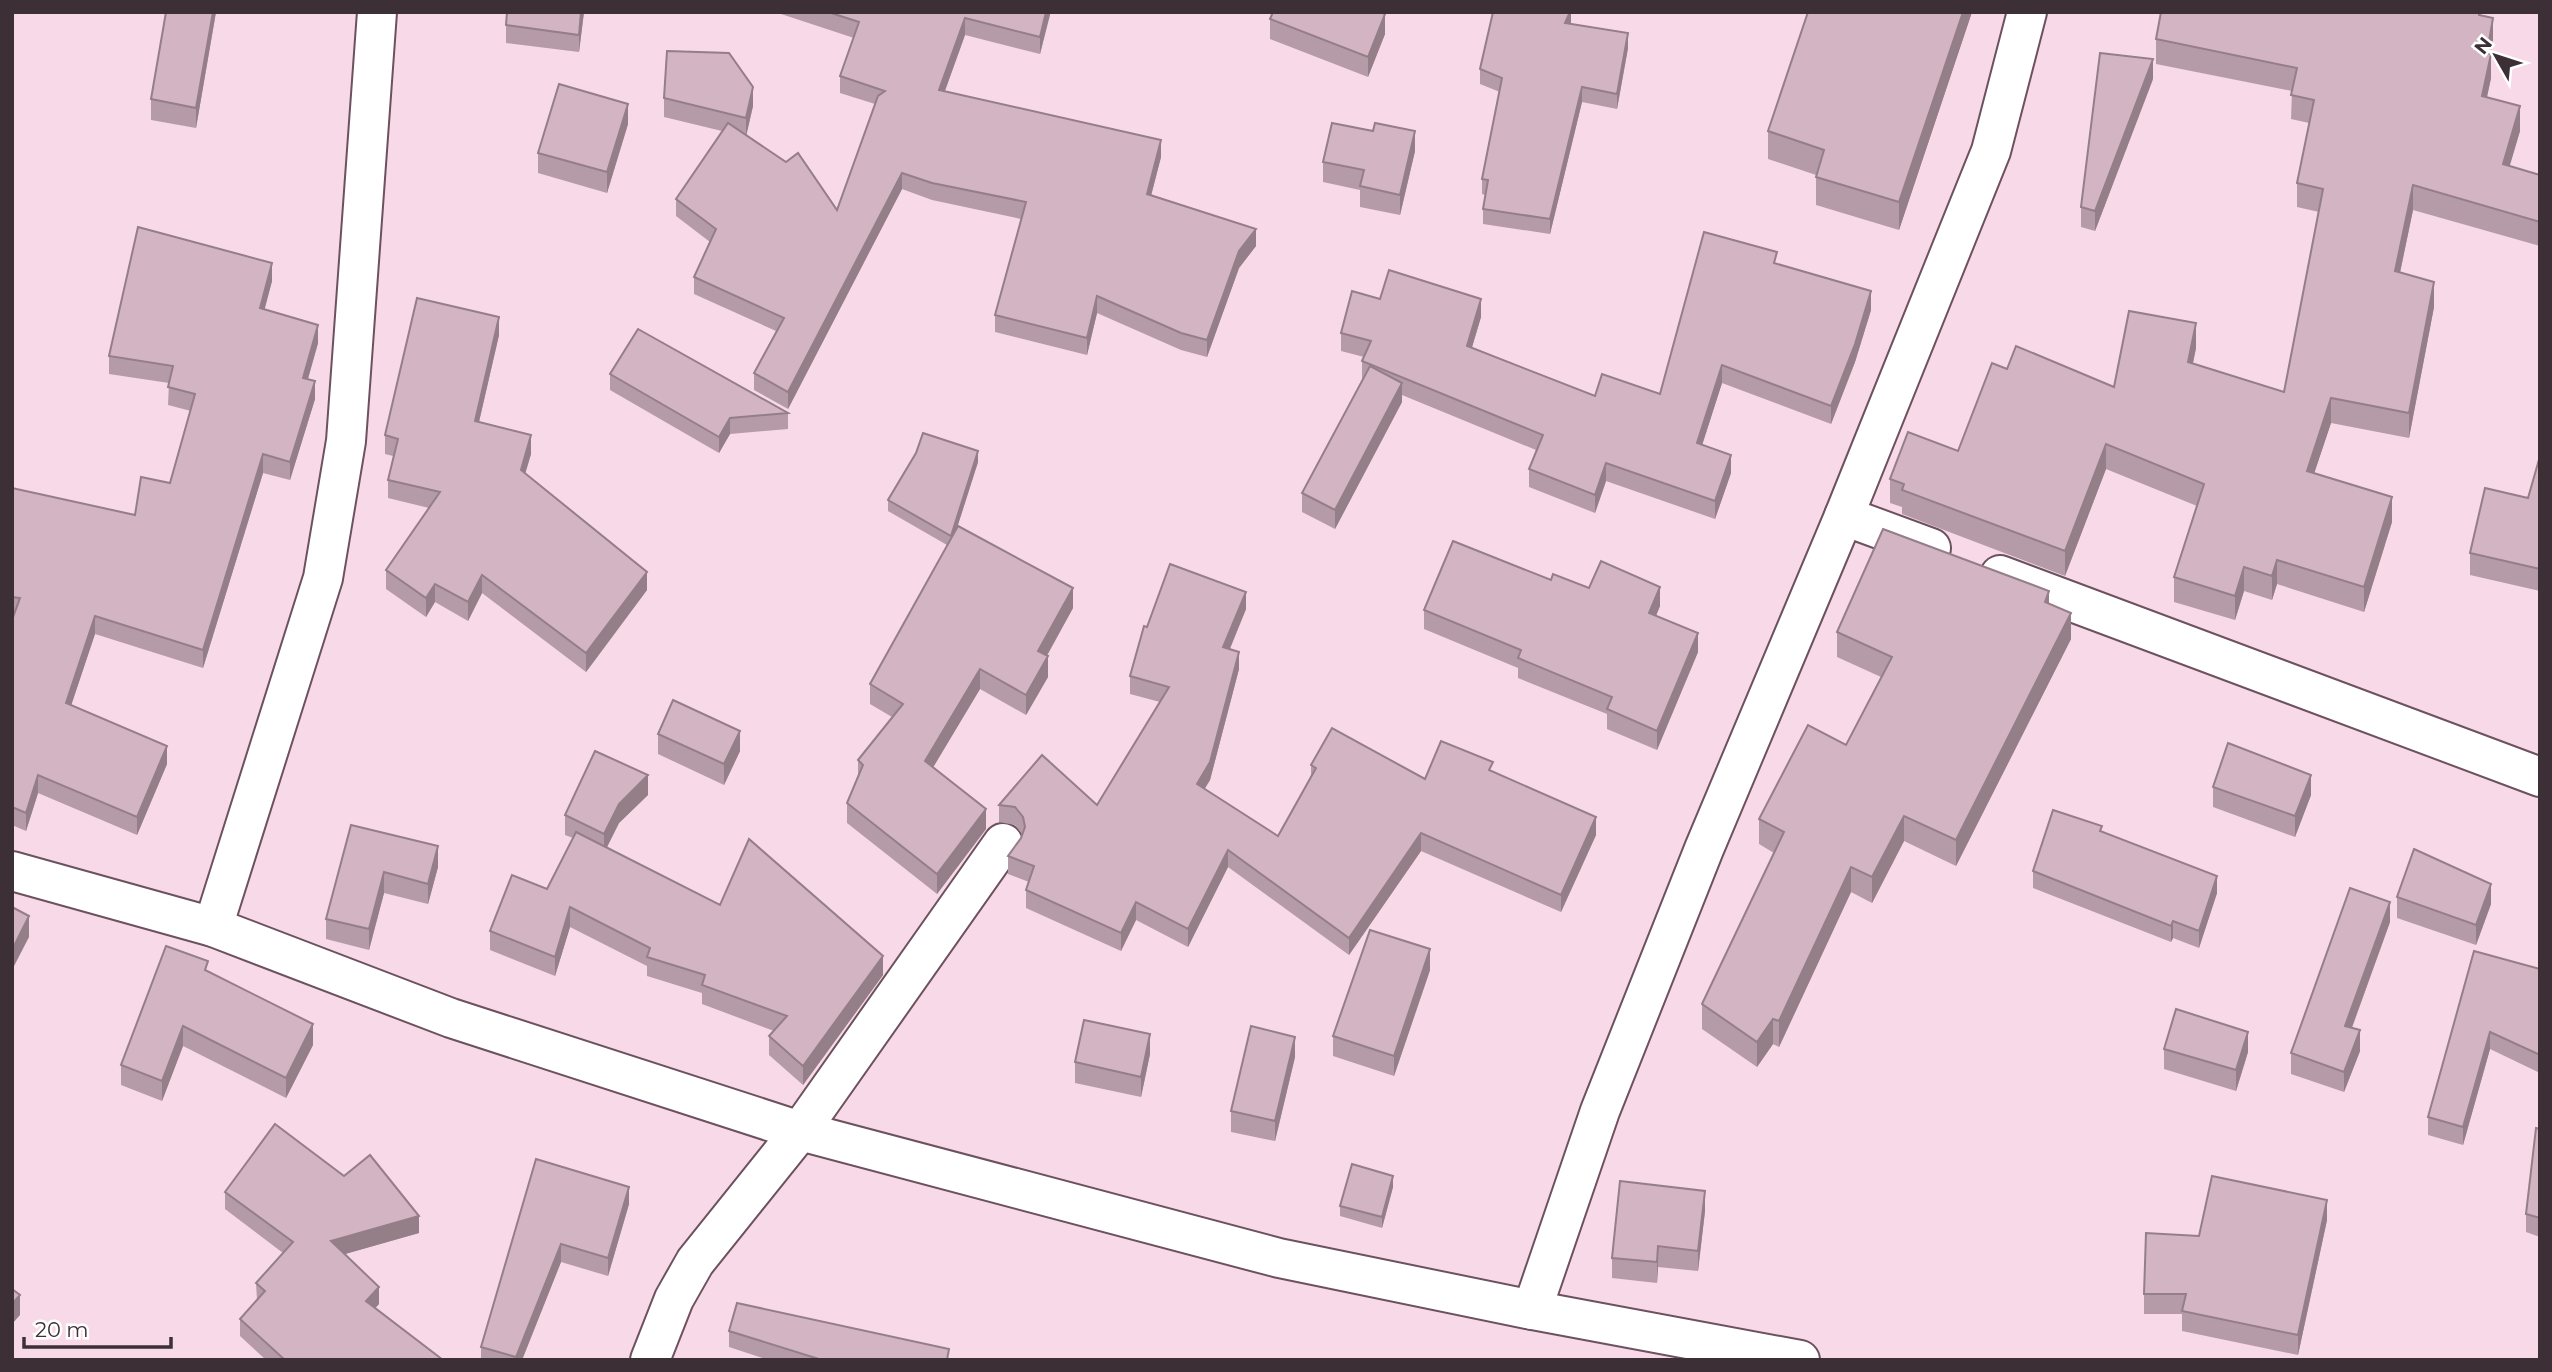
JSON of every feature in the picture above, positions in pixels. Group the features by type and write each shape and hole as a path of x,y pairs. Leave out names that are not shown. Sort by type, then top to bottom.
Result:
{"street":[{"path":"213,927 323,578 346,442 377,12"},
{"path":"1532,1310 1600,1111 1704,849 1844,516 1991,151 2026,12"},
{"path":"1844,516 2540,777"},
{"path":"650,1360 674,1299 695,1262 800,1131 1003,843"},
{"path":"12,871 213,927 451,1018 800,1131 1279,1258 1532,1310 1800,1360"}],"building":[{"path":"166,12 213,12 196,108 151,99"},
{"path":"507,12 581,12 579,35 506,25"},
{"path":"828,12 1046,12 1040,37 965,18 939,90 1161,140 1147,194 1256,229 1239,251 1207,340 1181,333 1097,296 1087,338 995,315 1026,202 932,183 902,173 788,392 754,373 784,318 694,277 716,229 676,199 728,123 786,162 798,153 837,210 878,96 885,91 840,76 859,22"},
{"path":"1273,12 1385,14 1368,57 1270,19"},
{"path":"1493,12 1570,12 1565,23 1628,33 1617,94 1582,87 1550,219 1483,209 1488,180 1482,179 1502,78 1480,69"},
{"path":"1808,12 1963,12 1899,202 1816,177 1824,150 1768,131"},
{"path":"2161,12 2479,12 2479,15 2493,18 2487,53 2491,54 2482,96 2520,106 2503,164 2540,175 2540,222 2413,185 2395,271 2434,282 2409,413 2331,398 2307,471 2392,497 2364,587 2277,560 2272,576 2244,567 2235,596 2174,577 2204,484 2106,444 2065,551 1902,490 1904,484 1890,479 1908,432 1958,451 1992,363 2007,369 2016,346 2114,387 2129,311 2196,323 2188,362 2284,392 2323,189 2297,183 2314,100 2291,95 2297,68 2156,39"},
{"path":"667,51 729,53 753,87 746,118 664,98"},
{"path":"2100,53 2153,59 2095,211 2081,207"},
{"path":"559,84 628,104 607,172 538,153"},
{"path":"1332,123 1373,131 1375,123 1415,131 1400,195 1360,186 1364,170 1323,162"},
{"path":"138,227 272,263 260,308 318,325 303,378 315,381 290,462 263,454 203,650 95,616 66,703 167,746 137,817 38,775 26,813 12,807 12,620 20,598 12,597 12,488 135,515 141,477 170,483 195,394 168,387 173,366 109,356"},
{"path":"1704,232 1777,252 1774,263 1871,291 1855,344 1831,406 1722,365 1697,443 1731,455 1715,501 1606,463 1595,495 1529,469 1543,435 1362,361 1371,341 1341,333 1352,291 1380,299 1389,270 1481,299 1467,346 1595,396 1602,374 1660,394"},
{"path":"417,298 499,317 475,421 531,435 521,470 647,572 586,653 482,575 468,602 435,584 426,598 386,570 440,492 388,480 398,439 385,435"},
{"path":"638,329 788,413 730,418 719,437 610,374"},
{"path":"1370,366 1402,383 1335,510 1302,493"},
{"path":"923,433 978,451 951,536 888,500 916,453"},
{"path":"2540,456 2540,569 2470,553 2485,488 2528,498"},
{"path":"958,526 1073,588 1038,651 1048,656 1026,695 980,669 925,761 986,809 937,874 847,803 863,765 858,760 903,704 870,684"},
{"path":"1883,529 2049,591 2045,602 2071,613 1956,840 1904,816 1872,877 1851,867 1779,1021 1773,1019 1757,1042 1702,1004 1784,832 1759,819 1808,725 1846,745 1892,657 1837,632"},
{"path":"1453,541 1551,580 1553,574 1589,588 1601,561 1660,587 1649,613 1698,633 1657,731 1607,709 1612,697 1518,658 1521,650 1424,610"},
{"path":"1170,564 1246,592 1223,647 1239,652 1210,762 1197,784 1278,836 1316,768 1311,765 1332,728 1425,779 1441,741 1493,762 1489,770 1596,817 1561,895 1421,833 1349,938 1228,850 1188,929 1136,902 1121,933 1026,890 1034,866 1008,856 1021,838 1025,827 1023,817 1015,807 999,805 1042,755 1097,805 1169,687 1130,676 1144,626 1147,627"},
{"path":"673,700 740,731 724,764 658,734"},
{"path":"2228,743 2311,775 2295,816 2213,787"},
{"path":"595,751 648,775 619,804 604,834 565,815"},
{"path":"2053,810 2102,826 2100,831 2217,876 2199,931 2173,921 2171,926 2033,871"},
{"path":"351,825 438,846 428,884 384,872 369,929 326,919"},
{"path":"576,832 720,905 749,839 883,956 803,1066 769,1036 787,1016 702,985 705,975 647,957 650,948 570,907 555,957 490,931 512,875 547,889"},
{"path":"2414,849 2491,884 2476,925 2397,897"},
{"path":"2350,888 2390,902 2345,1026 2360,1030 2344,1072 2291,1053"},
{"path":"12,907 29,916 12,950"},
{"path":"1370,930 1430,949 1394,1056 1333,1036"},
{"path":"166,946 208,961 205,970 313,1024 286,1078 183,1026 162,1081 121,1065"},
{"path":"2474,951 2540,969 2540,1055 2490,1032 2463,1127 2428,1117"},
{"path":"2176,1009 2248,1032 2236,1070 2164,1049"},
{"path":"1084,1020 1150,1034 1141,1077 1075,1062"},
{"path":"1251,1026 1295,1037 1275,1121 1231,1111"},
{"path":"275,1124 344,1176 370,1155 419,1216 331,1241 379,1287 366,1301 443,1360 285,1360 240,1319 265,1291 256,1283 293,1242 225,1192"},
{"path":"2536,1128 2540,1129 2540,1218 2526,1214"},
{"path":"536,1159 629,1187 608,1258 561,1244 516,1357 481,1347"},
{"path":"1352,1164 1393,1176 1382,1217 1340,1206"},
{"path":"2212,1176 2327,1200 2298,1335 2182,1311 2186,1294 2144,1294 2146,1233 2199,1236"},
{"path":"1620,1181 1705,1191 1698,1251 1658,1246 1657,1262 1612,1258"},
{"path":"12,1289 20,1295 12,1304"},
{"path":"737,1303 949,1349 947,1360 822,1360 729,1331"}]}
